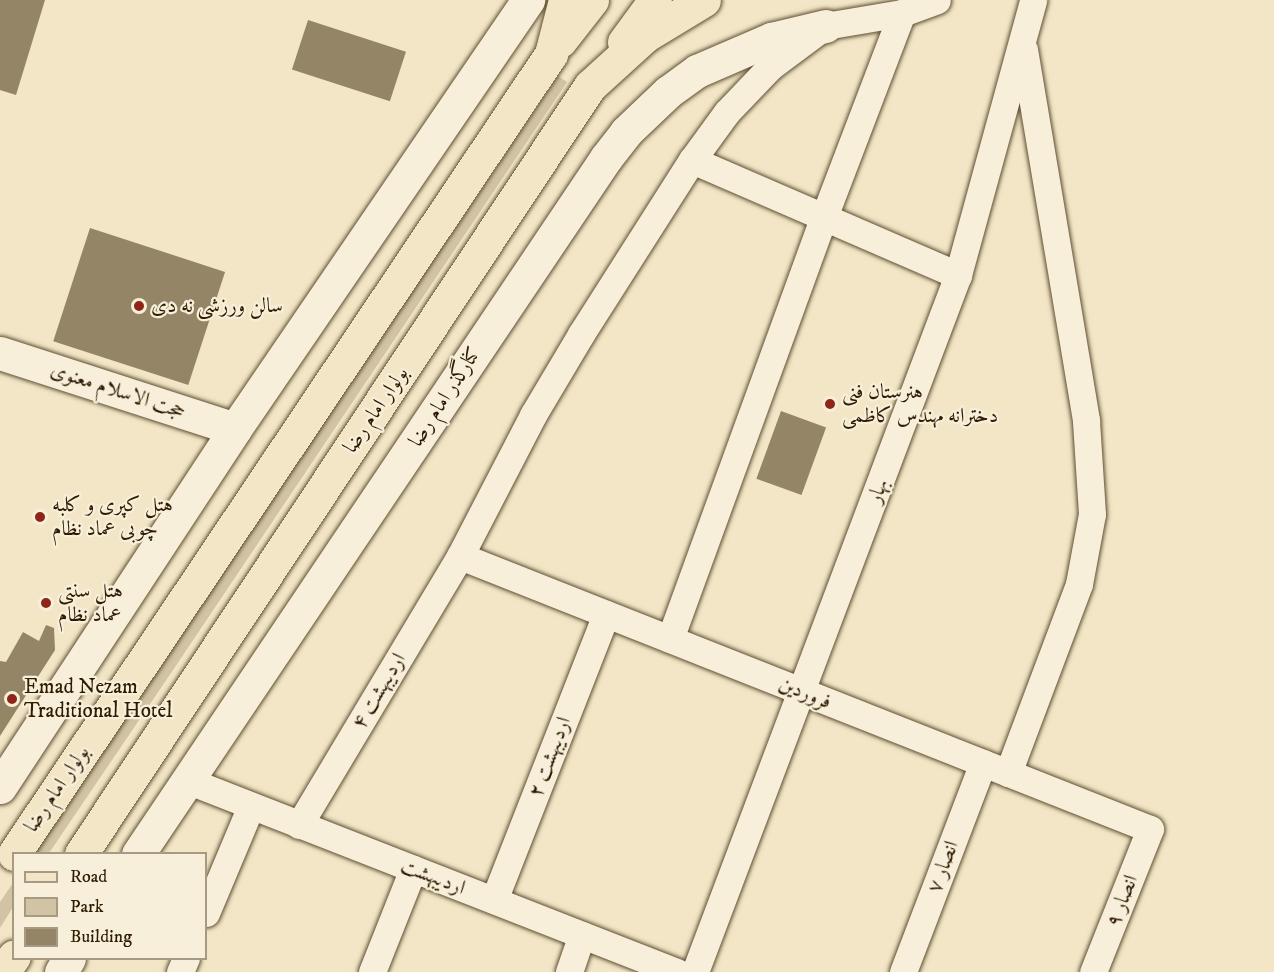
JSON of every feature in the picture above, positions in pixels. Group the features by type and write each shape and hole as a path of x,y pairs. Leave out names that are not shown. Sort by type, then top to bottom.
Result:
{"main road":[{"name":"بولوار امام رضا","path":"15,852 550,54 565,0"},
{"path":"550,54 592,0"},
{"path":"590,86 655,0"},
{"name":"بولوار امام رضا","path":"82,852 590,86 645,36 704,0"},
{"name":"بولوار امام رضا","path":"0,874 12,857"}],"street":[{"path":"0,787 235,429 528,0"},
{"path":"825,26 902,13 937,0"},
{"name":"بهار","path":"695,972 958,275 1033,0"},
{"path":"670,639 824,217 902,13"},
{"name":"اردیبهشت ۴","path":"299,825 460,556 538,406 593,314 692,160 727,112 770,67 825,26"},
{"name":"کنارگذر امام رضا","path":"139,852 469,360 626,132 668,92 697,71 771,39 825,26"},
{"name":"انصار ۷","path":"903,972 1078,584 1092,514 1086,420 1023,42"},
{"path":"692,160 958,275"},
{"name":"حجت الاسلام معنوی","path":"0,353 235,429"},
{"name":"فروردین","path":"460,556 1150,829"},
{"name":"اردیبهشت ۲","path":"494,900 606,614"},
{"name":"اردیبهشت","path":"189,781 677,972"},
{"path":"207,911 251,806"},
{"name":"انصار ۹","path":"1093,972 1150,829"},
{"path":"372,972 412,869"},
{"path":"568,972 582,935"}],"green space":[{"path":"558,76 567,82 50,852 34,852"},
{"path":"12,884 12,909 0,928 0,902"}],"building":[{"path":"0,0 45,0 16,95 0,90"},
{"path":"308,20 406,52 390,101 292,69"},
{"name":"سالن ورزشی نه دی","path":"90,228 225,272 188,385 53,341"},
{"path":"781,411 826,427 801,495 756,479"},
{"name":"Emad Nezam Traditional Hotel","path":"46,625 54,628 55,650 0,736 0,661 6,662 23,632 39,641"}],"place":[{"name":"سالن ورزشی نه دی","path":"139,306"},
{"name":"هنرستان فنی دخترانه مهندس کاظمی","path":"830,404"},
{"name":"هتل کپری و کلبه چوبی عماد نظام","path":"40,517"},
{"name":"هتل سنتی عماد نظام","path":"46,603"},
{"name":"Emad Nezam Traditional Hotel","path":"12,699"}]}
